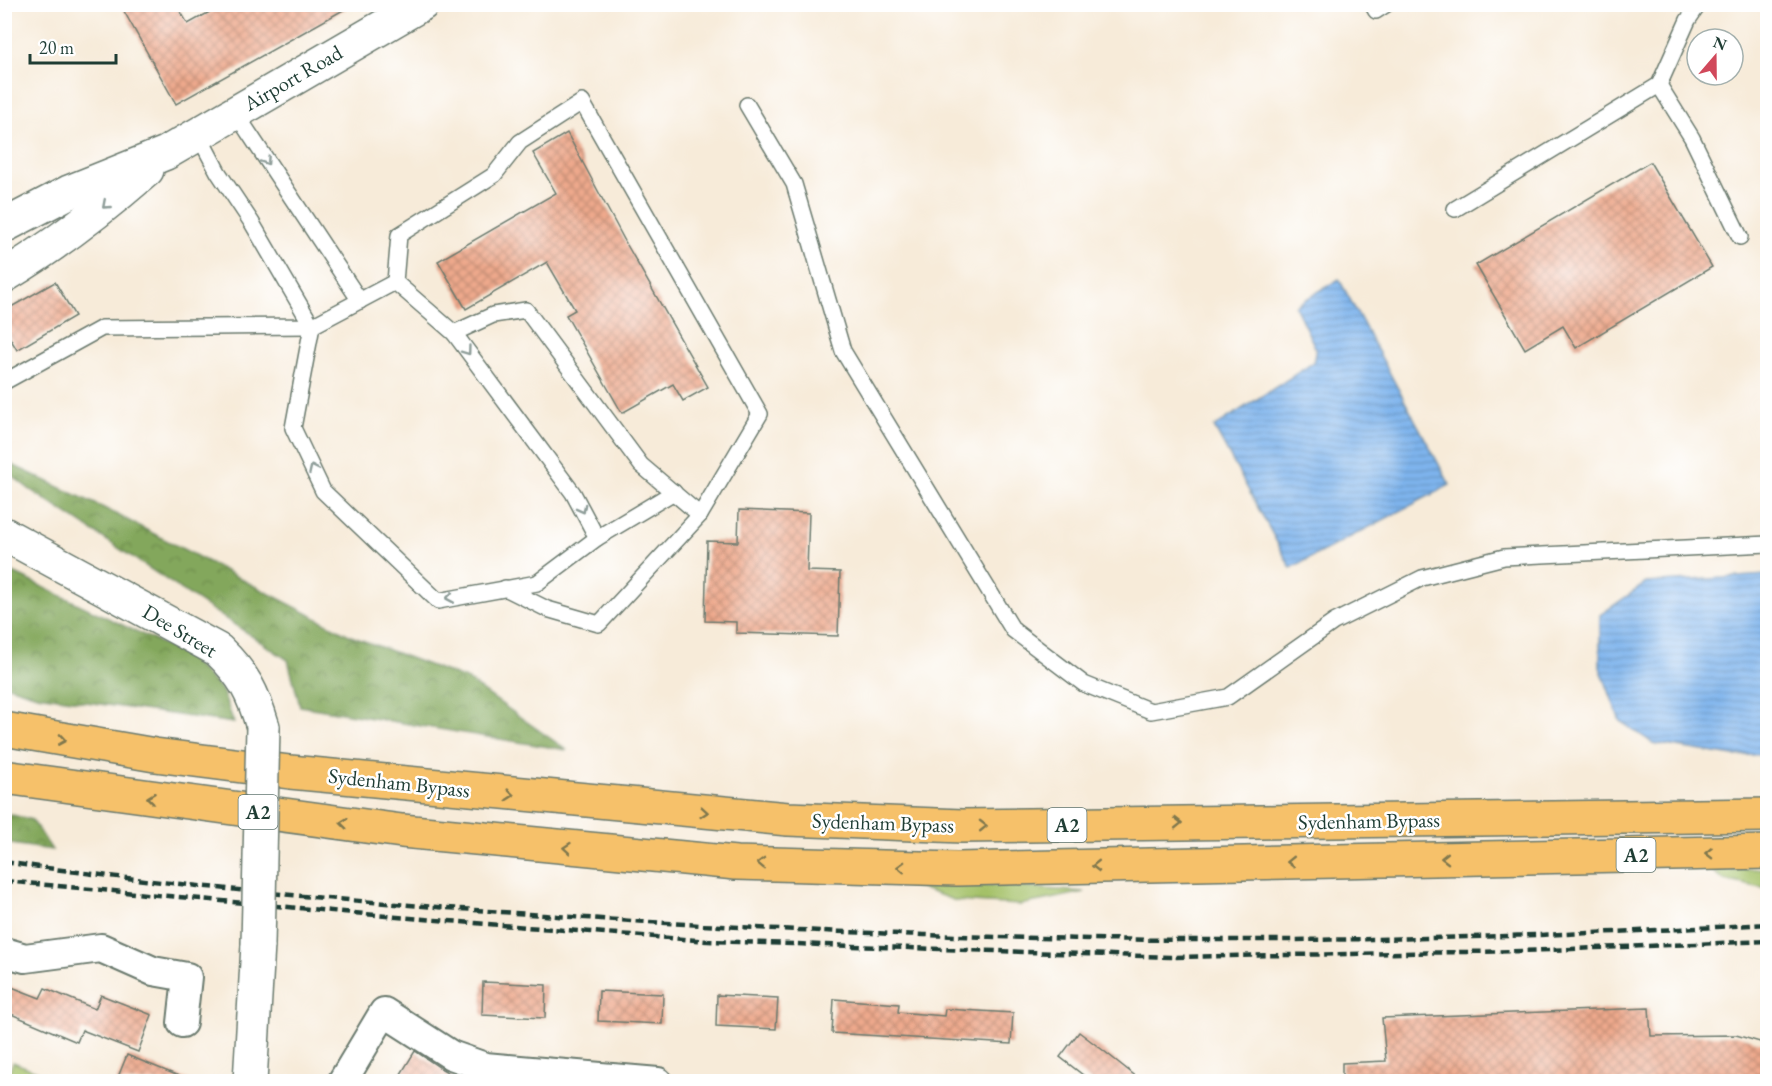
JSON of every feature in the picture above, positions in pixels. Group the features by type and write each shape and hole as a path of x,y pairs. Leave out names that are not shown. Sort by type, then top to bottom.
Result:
{"highway":[{"name":"Sydenham Bypass","path":"4,729 155,755 290,772 517,796 788,819 962,826 1767,815"},
{"name":"Sydenham Bypass","path":"4,777 402,831 736,863 957,869 1767,852"}],"street":[{"name":"Airport Road","path":"4,226 69,192 166,153 422,4"},
{"name":"Airport Road","path":"4,276 48,250 88,221 166,153"},
{"name":"Dee Street","path":"4,534 218,651 240,671 254,698 263,727 256,1021 250,1082"},
{"path":"4,952 25,958 101,948 153,970 187,977 182,1023"},
{"path":"342,1082 384,1012 452,1055 485,1067 542,1077 658,1082"}],"lane":[{"path":"1455,209 1659,86 1688,20 1700,4"},
{"path":"1659,86 1692,138 1740,237"},
{"path":"395,282 399,235 494,175 520,142 582,102 760,414 700,514 599,624 547,609 505,588"},
{"path":"747,105 794,184 843,351 1013,630 1084,684 1151,711 1228,697 1334,622 1422,578 1503,557 1767,544"},
{"path":"235,112 360,301"},
{"path":"198,134 218,172 252,223 312,326 293,428 323,490 438,601 537,583 597,538 674,492"},
{"path":"4,382 102,328 312,326 395,282"},
{"path":"395,282 454,333 573,493 597,538"},
{"path":"454,333 493,315 526,310 641,465 700,514"}],"green space":[{"path":"4,461 106,509 351,636 466,679 567,750 300,706 288,660 29,489 5,470"},
{"path":"5,569 186,655 222,690 234,723 37,695 5,685"},
{"path":"4,813 32,820 52,850 5,843"},
{"path":"1767,868 1767,889 1724,880 1712,871"},
{"path":"912,885 989,885 1085,892 1020,905 956,901"},
{"path":"13,1062 51,1077 50,1081 5,1081"}],"water":[{"path":"1339,279 1450,485 1291,568 1214,427 1313,363 1316,349 1295,306"},
{"path":"1767,575 1767,754 1733,756 1653,743 1620,721 1600,667 1600,615 1646,583"}],"building":[{"path":"120,4 176,4 188,24 224,4 354,4 176,104"},
{"path":"567,133 627,245 708,387 683,401 673,384 622,413 566,315 575,310 547,262 466,309 438,261 556,193 533,153"},
{"path":"1650,162 1712,267 1576,348 1563,326 1525,349 1476,265"},
{"path":"55,282 75,316 17,350 4,328 4,311"},
{"path":"739,510 809,513 807,571 840,572 838,636 736,633 736,622 705,621 707,541 738,542"},
{"path":"483,982 546,985 545,1018 482,1015"},
{"path":"4,984 40,998 45,988 95,1009 101,995 152,1015 138,1052 82,1030 77,1042 4,1011"},
{"path":"599,991 663,994 662,1024 598,1021"},
{"path":"717,995 778,998 776,1029 716,1026"},
{"path":"834,999 899,1004 898,1012 944,1016 945,1009 1013,1013 1011,1044 832,1033"},
{"path":"1649,1008 1651,1036 1736,1035 1767,1044 1767,1082 1342,1082 1342,1063 1386,1061 1382,1018"},
{"path":"1079,1032 1143,1082 1092,1082 1060,1057"},
{"path":"415,1051 442,1069 465,1082 396,1082"},
{"path":"127,1055 191,1081 191,1082 116,1082"}],"railway":[{"path":"4,862 206,887 341,899 696,925 849,932 1156,940 1309,940 1615,932 1768,924"},
{"path":"4,881 397,917 708,941 1170,957 1523,951 1768,941"}]}
